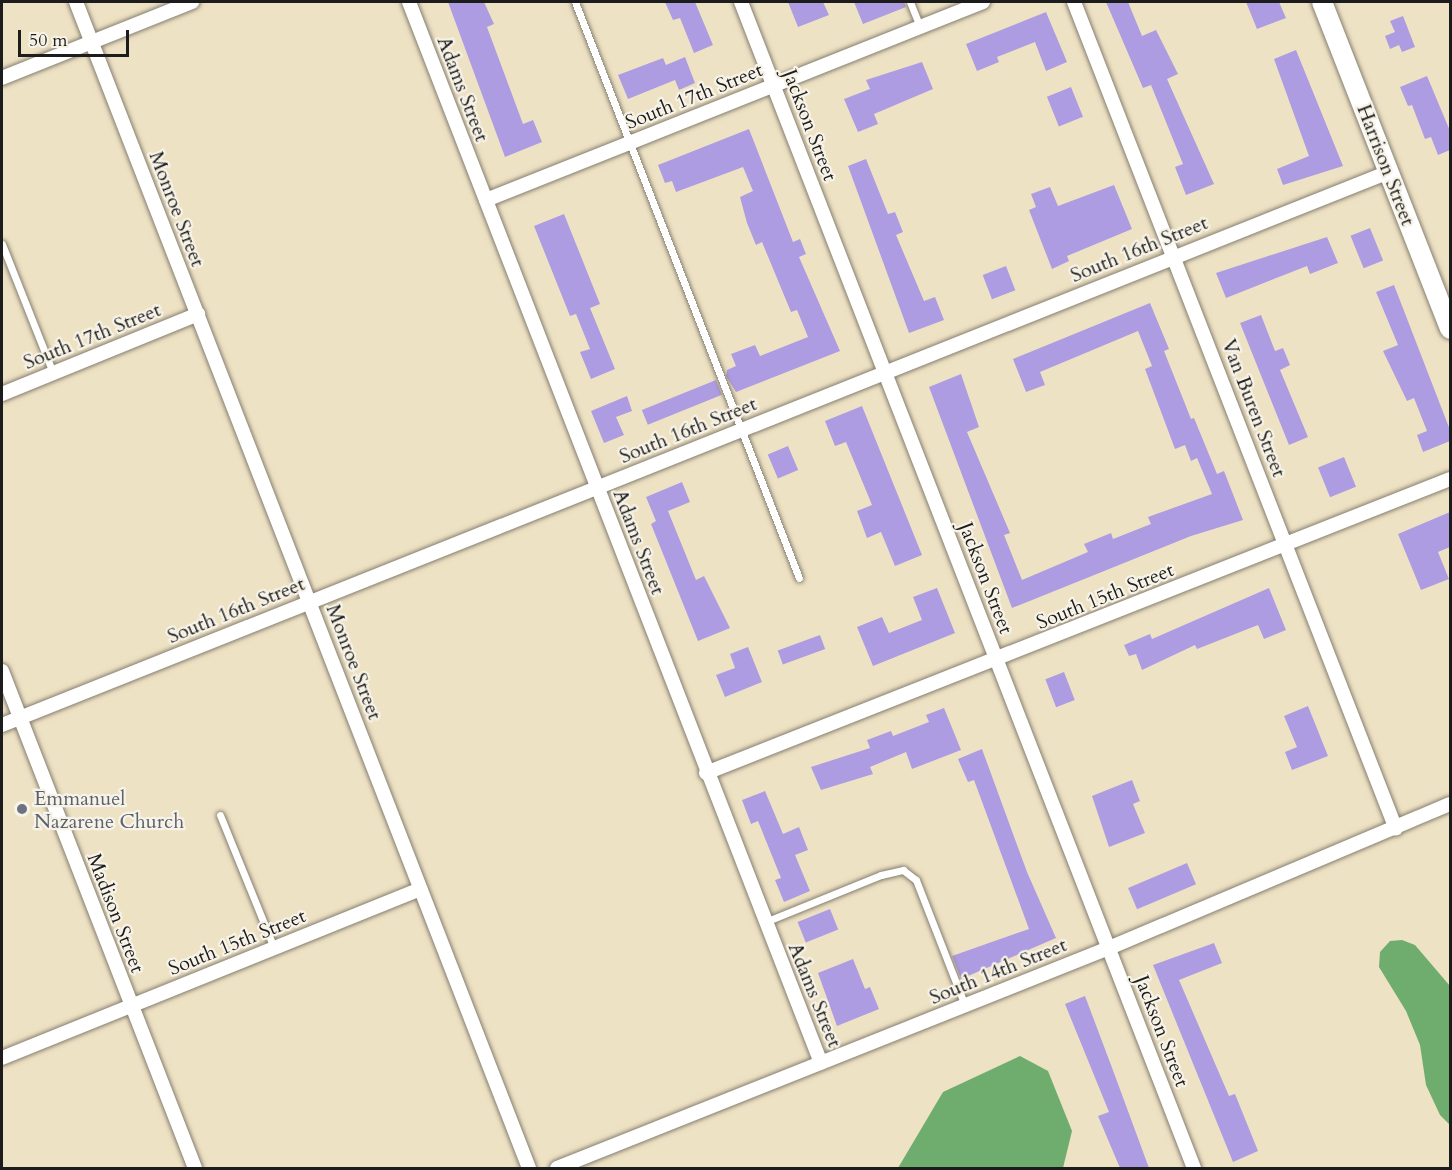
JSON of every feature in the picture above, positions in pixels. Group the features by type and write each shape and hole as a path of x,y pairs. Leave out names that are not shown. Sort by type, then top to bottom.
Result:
{"street":[{"name":"Monroe Street","path":"76,2 529,1168"},
{"path":"2,78 192,2"},
{"name":"Adams Street","path":"408,2 706,773 821,1063"},
{"name":"Jackson Street","path":"741,2 1194,1168"},
{"name":"South 17th Street","path":"486,200 983,2"},
{"name":"Van Buren Street","path":"1074,2 1396,829"},
{"name":"Harrison Street","path":"1322,2 1450,329"},
{"name":"South 16th Street","path":"2,725 1389,172"},
{"name":"South 17th Street","path":"2,394 198,314"},
{"name":"South 15th Street","path":"706,773 998,660 1450,479"},
{"name":"Madison Street","path":"2,671 195,1168"},
{"name":"South 14th Street","path":"557,1168 1109,948 1396,829 1450,804"},
{"name":"South 15th Street","path":"2,1058 420,889"}],"lane":[{"path":"575,2 628,143 743,429 799,578"},
{"path":"910,2 920,27"},
{"path":"2,244 53,373"},
{"path":"220,815 274,948"},
{"path":"765,921 881,875 903,870 916,880 965,1006"}],"green space":[{"path":"1402,940 1415,945 1450,986 1450,1125 1440,1115 1426,1085 1420,1045 1406,1011 1379,967 1380,952 1390,941"},
{"path":"1020,1056 1048,1071 1072,1131 1063,1168 898,1168 943,1092"}],"building":[{"path":"448,2 484,2 494,24 487,27 523,124 533,120 542,142 505,157"},
{"path":"665,2 695,2 713,45 694,53 680,18 673,20"},
{"path":"788,2 823,2 829,15 798,27"},
{"path":"854,2 904,2 906,7 863,24"},
{"path":"1106,2 1128,2 1142,36 1156,30 1178,74 1167,79 1214,184 1186,195 1175,167 1183,164 1151,85 1143,88"},
{"path":"1246,2 1279,2 1286,18 1257,29"},
{"path":"1046,12 1067,62 1046,71 1035,42 997,57 999,62 977,71 966,44"},
{"path":"1403,16 1415,47 1402,52 1399,45 1390,49 1385,36 1395,32 1390,21"},
{"path":"1296,50 1343,166 1283,185 1277,169 1309,156 1274,59"},
{"path":"685,57 695,83 679,90 675,80 628,99 618,75 663,58 666,65"},
{"path":"922,62 933,89 874,114 878,124 858,132 844,99 870,89 866,80"},
{"path":"1427,76 1450,131 1450,150 1438,155 1431,137 1425,139 1412,105 1408,106 1400,87"},
{"path":"1071,87 1083,117 1059,126 1047,97"},
{"path":"749,129 793,242 800,239 806,254 799,257 840,351 736,392 726,376 727,370 736,366 731,354 755,345 760,356 808,337 797,310 791,312 762,242 756,245 747,223 740,197 753,191 743,167 676,192 672,181 665,183 658,165"},
{"path":"866,159 888,214 895,212 903,232 896,235 924,301 935,297 944,320 909,333 848,166"},
{"path":"1114,185 1132,229 1067,256 1069,261 1052,269 1029,210 1036,207 1031,194 1050,187 1058,206"},
{"path":"564,214 600,304 590,308 615,369 591,379 580,352 590,349 576,314 570,316 534,226"},
{"path":"1370,228 1383,260 1364,268 1351,236"},
{"path":"1327,237 1338,263 1310,274 1307,266 1226,298 1216,273"},
{"path":"1006,266 1015,290 992,299 983,275"},
{"path":"1394,285 1450,430 1450,441 1423,452 1417,435 1427,431 1414,398 1407,401 1383,351 1398,345 1376,292"},
{"path":"1150,303 1169,349 1164,351 1191,419 1194,418 1217,474 1224,471 1243,520 1191,536 1012,608 929,387 961,374 979,427 967,432 1010,533 1004,535 1022,580 1088,552 1084,544 1111,533 1113,539 1151,524 1148,517 1212,494 1197,458 1191,461 1185,445 1175,449 1145,369 1152,366 1138,331 1040,372 1045,385 1026,392 1013,359"},
{"path":"1261,315 1275,351 1283,348 1290,365 1280,370 1308,437 1289,445 1240,323"},
{"path":"716,380 722,395 648,425 642,410"},
{"path":"627,396 632,411 616,417 624,435 604,443 591,411"},
{"path":"862,406 922,555 895,566 881,532 867,538 857,511 872,505 846,442 835,446 825,421"},
{"path":"788,446 798,470 778,479 768,455"},
{"path":"1344,457 1356,487 1330,497 1318,467"},
{"path":"682,482 690,502 668,511 696,580 704,576 730,628 698,641 651,524 656,521 646,497"},
{"path":"1450,512 1450,547 1438,552 1449,579 1421,590 1398,534"},
{"path":"937,588 955,633 873,666 857,627 882,617 889,633 922,620 913,597"},
{"path":"1269,588 1286,630 1264,639 1258,625 1197,649 1195,645 1142,670 1136,654 1129,656 1124,645 1150,634 1152,639"},
{"path":"820,635 825,649 783,664 778,650"},
{"path":"748,647 762,682 725,697 716,675 735,668 730,654"},
{"path":"1064,672 1075,700 1056,707 1045,679"},
{"path":"1308,706 1328,756 1292,770 1285,752 1297,747 1284,716"},
{"path":"944,708 961,750 912,769 906,752 870,767 873,774 821,790 811,767 870,748 867,740 891,731 893,736 929,722 926,715"},
{"path":"982,749 1027,872 1056,938 961,979 952,956 1029,929 974,780 968,782 958,759"},
{"path":"1132,780 1140,801 1133,804 1145,833 1109,847 1092,796"},
{"path":"765,791 783,834 799,827 808,850 795,855 810,891 784,902 775,880 781,878 758,821 751,824 742,800"},
{"path":"1187,863 1196,884 1137,909 1128,888"},
{"path":"830,909 838,929 806,943 798,922"},
{"path":"1214,943 1222,963 1179,980 1229,1096 1235,1094 1258,1151 1233,1162 1153,965"},
{"path":"853,959 865,989 870,987 879,1009 837,1026 818,973"},
{"path":"1085,996 1149,1168 1120,1168 1098,1116 1109,1112 1065,1004"}],"place":[{"name":"Emmanuel Nazarene Church","path":"22,809"}]}
